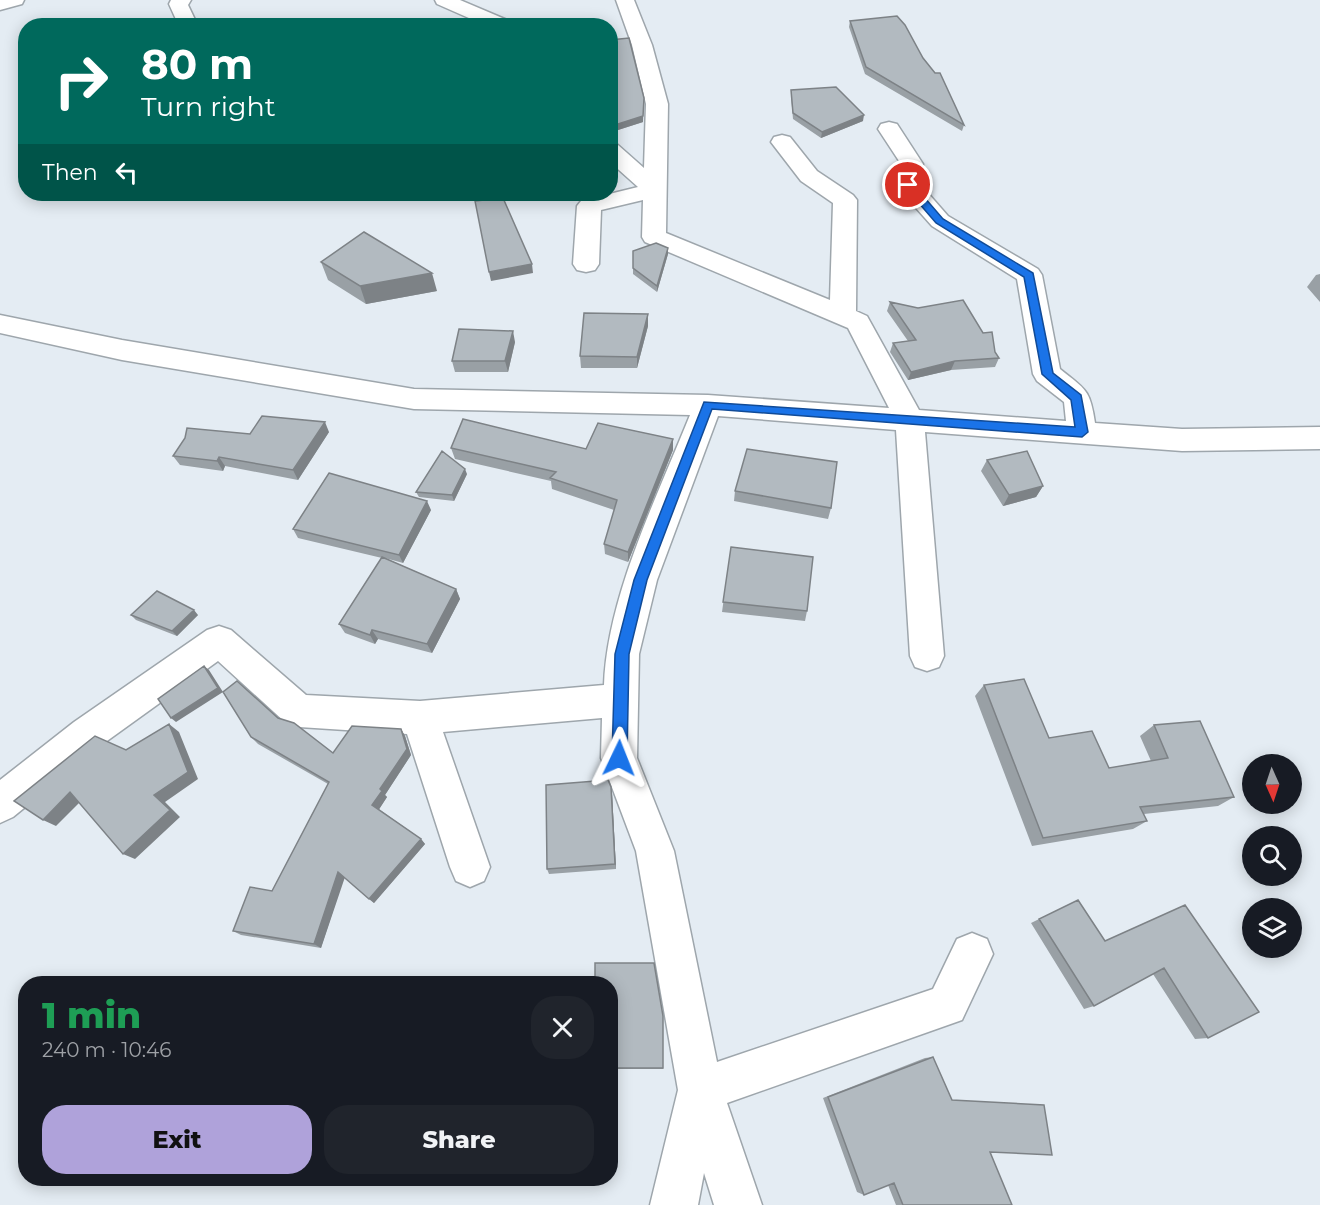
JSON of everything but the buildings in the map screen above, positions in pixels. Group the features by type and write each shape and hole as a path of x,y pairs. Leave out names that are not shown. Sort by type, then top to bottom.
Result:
{"street":[{"path":"0,4 15,0"},
{"path":"182,0 178,4 185,18"},
{"path":"444,0 486,18"},
{"path":"625,0 642,45 657,104 654,237 858,322 910,420 927,656"},
{"path":"889,129 912,164 908,185 940,221 1029,275 1047,374 1077,398 1082,432"},
{"path":"782,142 809,176 845,200 843,315"},
{"path":"618,157 655,190"},
{"path":"618,199 655,190"},
{"path":"586,264 590,206 610,201"},
{"path":"0,324 122,350 414,399 708,405 1182,440 1320,438"},
{"path":"708,405 641,580 622,654 619,758 655,851 700,1090 738,1205"},
{"path":"0,804 87,734 219,641 299,711 420,718 621,700"},
{"path":"420,718 470,867"},
{"path":"700,1090 947,1005 972,954"},
{"path":"674,1205 700,1090"}],"route":[{"path":"619,758 622,654 641,580 708,405 1082,432 1077,398 1047,374 1029,275 940,221 908,185"}]}
